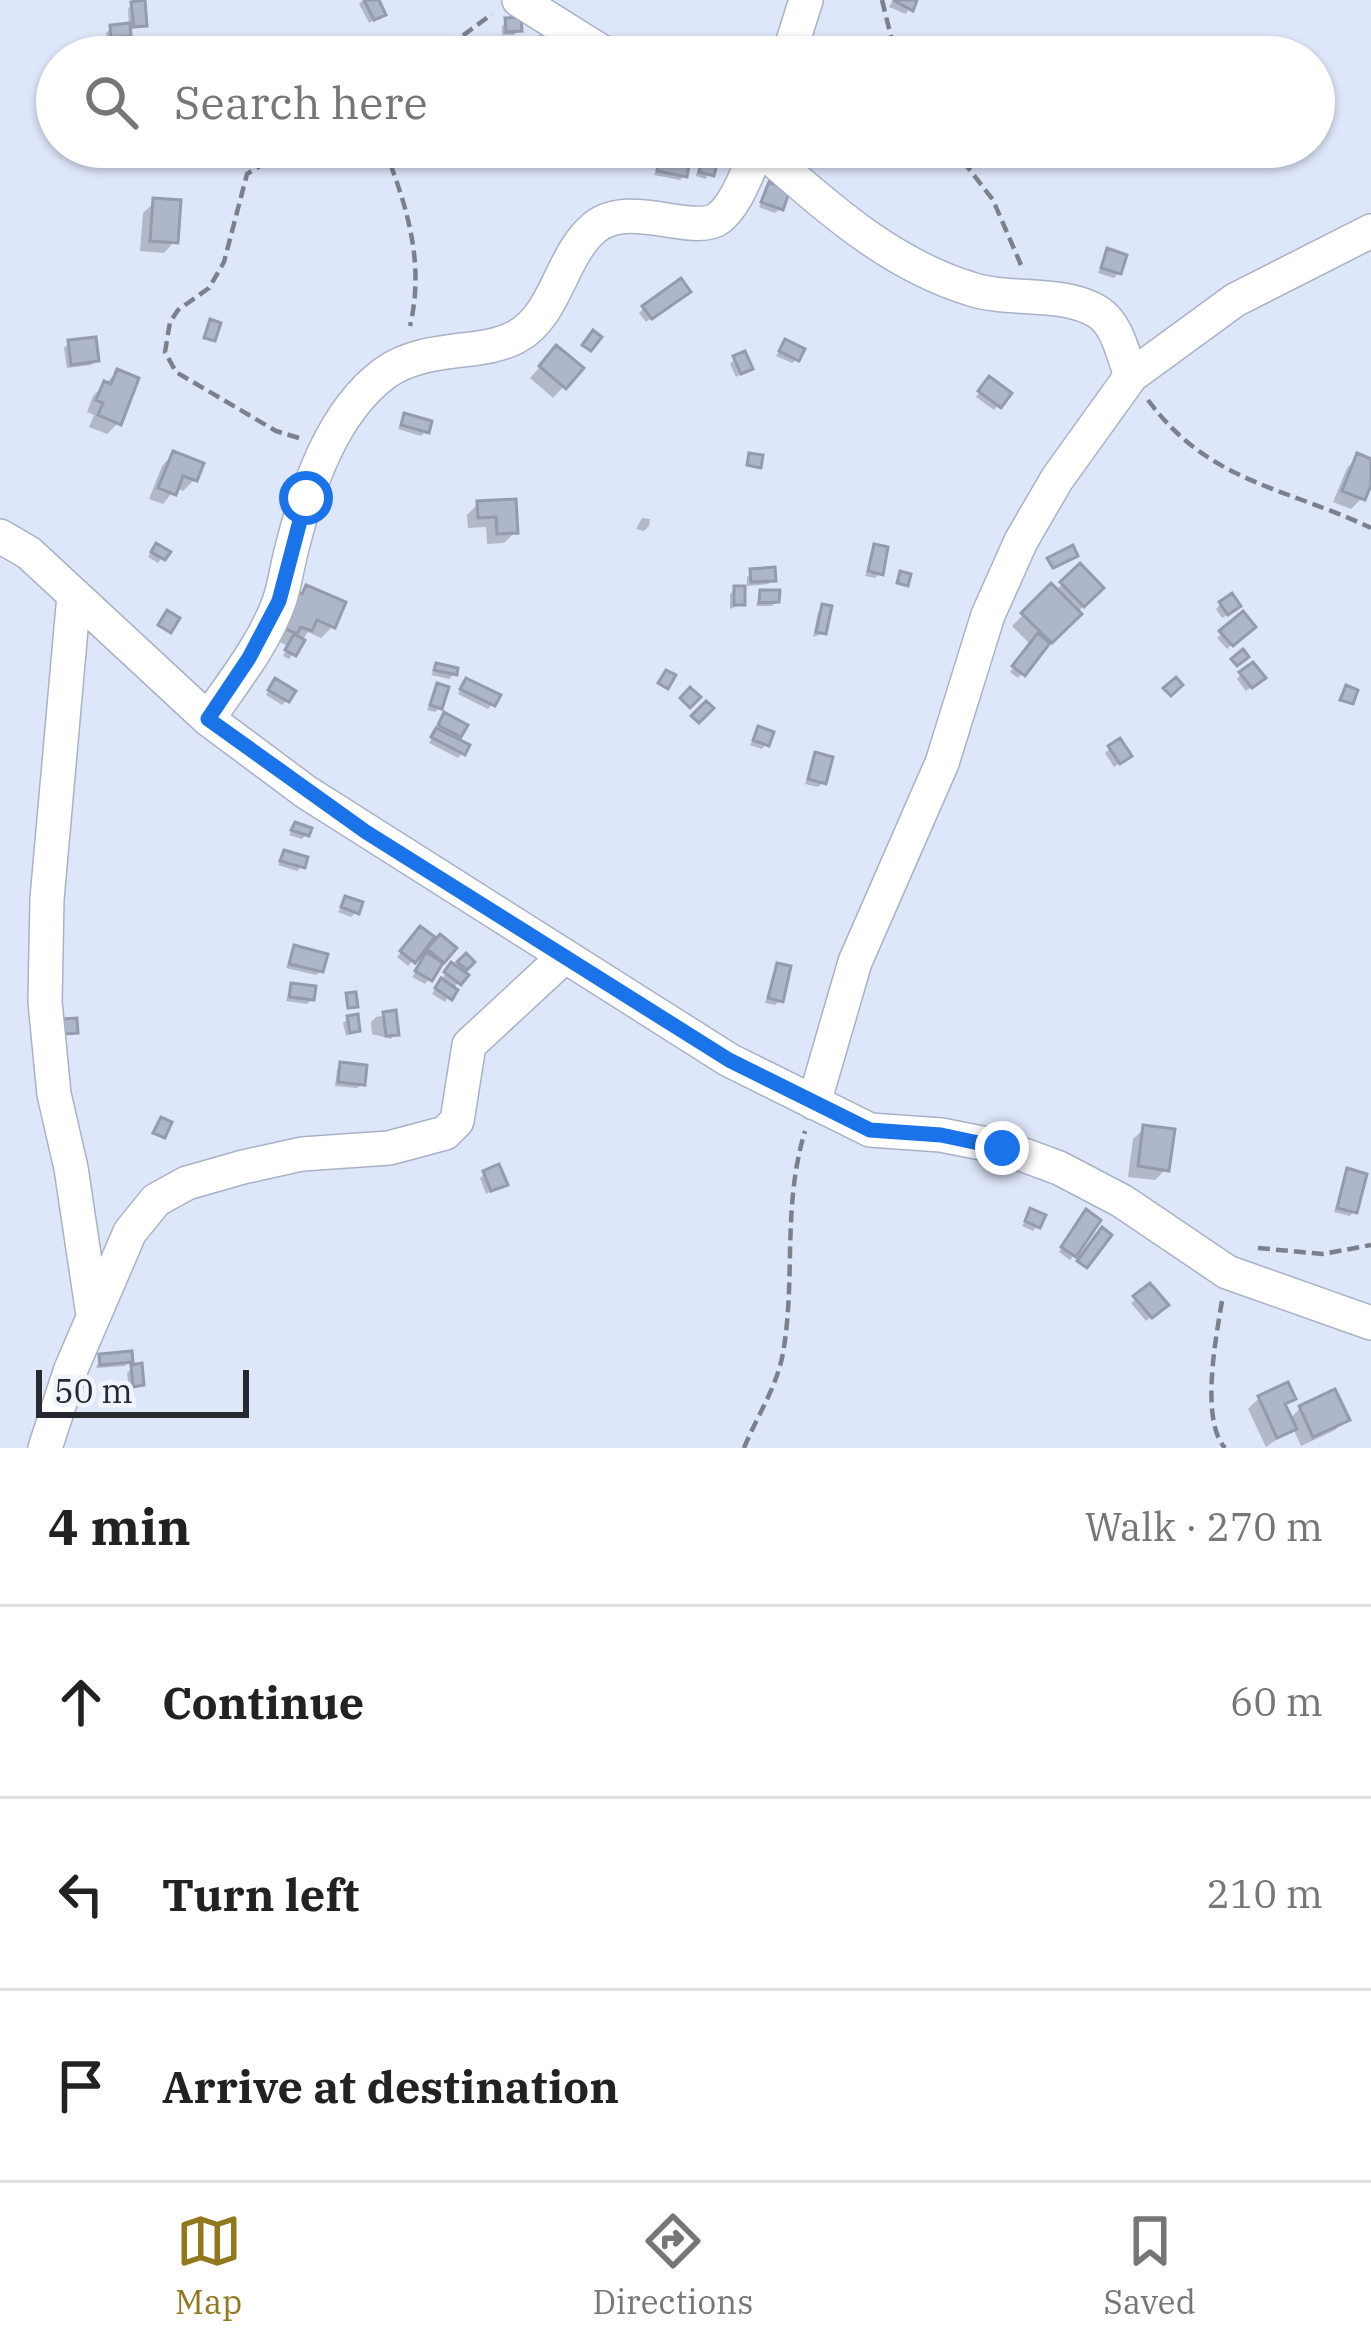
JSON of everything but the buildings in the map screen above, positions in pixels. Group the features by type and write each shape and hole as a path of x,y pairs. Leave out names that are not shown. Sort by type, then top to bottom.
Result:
{"street":[{"path":"795,36 806,0"},
{"path":"508,5 569,36"},
{"path":"208,719 249,658 279,601 306,498 327,448 347,415 385,373 450,349 514,338 536,322 582,242 598,224 627,217 667,217 696,225 717,220 732,202 748,168"},
{"path":"782,168 841,219 914,267 977,291 1084,305 1101,314 1113,326 1130,376"},
{"path":"814,1103 855,962 942,763 988,615 1021,541 1057,479 1130,376 1235,300 1371,231"},
{"path":"0,536 29,554 208,719 306,792 695,1040 870,1130 941,1135 1002,1148 1059,1168 1122,1201 1227,1272 1371,1323"},
{"path":"74,596 47,899 45,1002 54,1094 71,1168 93,1317"},
{"path":"45,1448 130,1232 156,1200 187,1183 302,1154 389,1148 445,1133 457,1121 470,1045 565,956"}],"path":[{"path":"882,0 891,36"},
{"path":"464,36 508,5"},
{"path":"256,168 247,174 224,262 208,288 178,310 170,322 165,352 176,372 209,392 276,431 327,448"},
{"path":"385,373 407,336 418,292 410,218 392,168"},
{"path":"969,168 1009,228 1030,298"},
{"path":"1130,376 1180,440 1208,461 1371,528"},
{"path":"744,1448 773,1388 782,1356 790,1202 814,1103"},
{"path":"1253,1248 1323,1253 1371,1245"},
{"path":"1225,1448 1219,1444 1214,1422 1214,1367 1227,1272"}],"route":[{"path":"306,498 279,601 266,631 208,719 366,832 729,1060 851,1124 1002,1148"}]}
